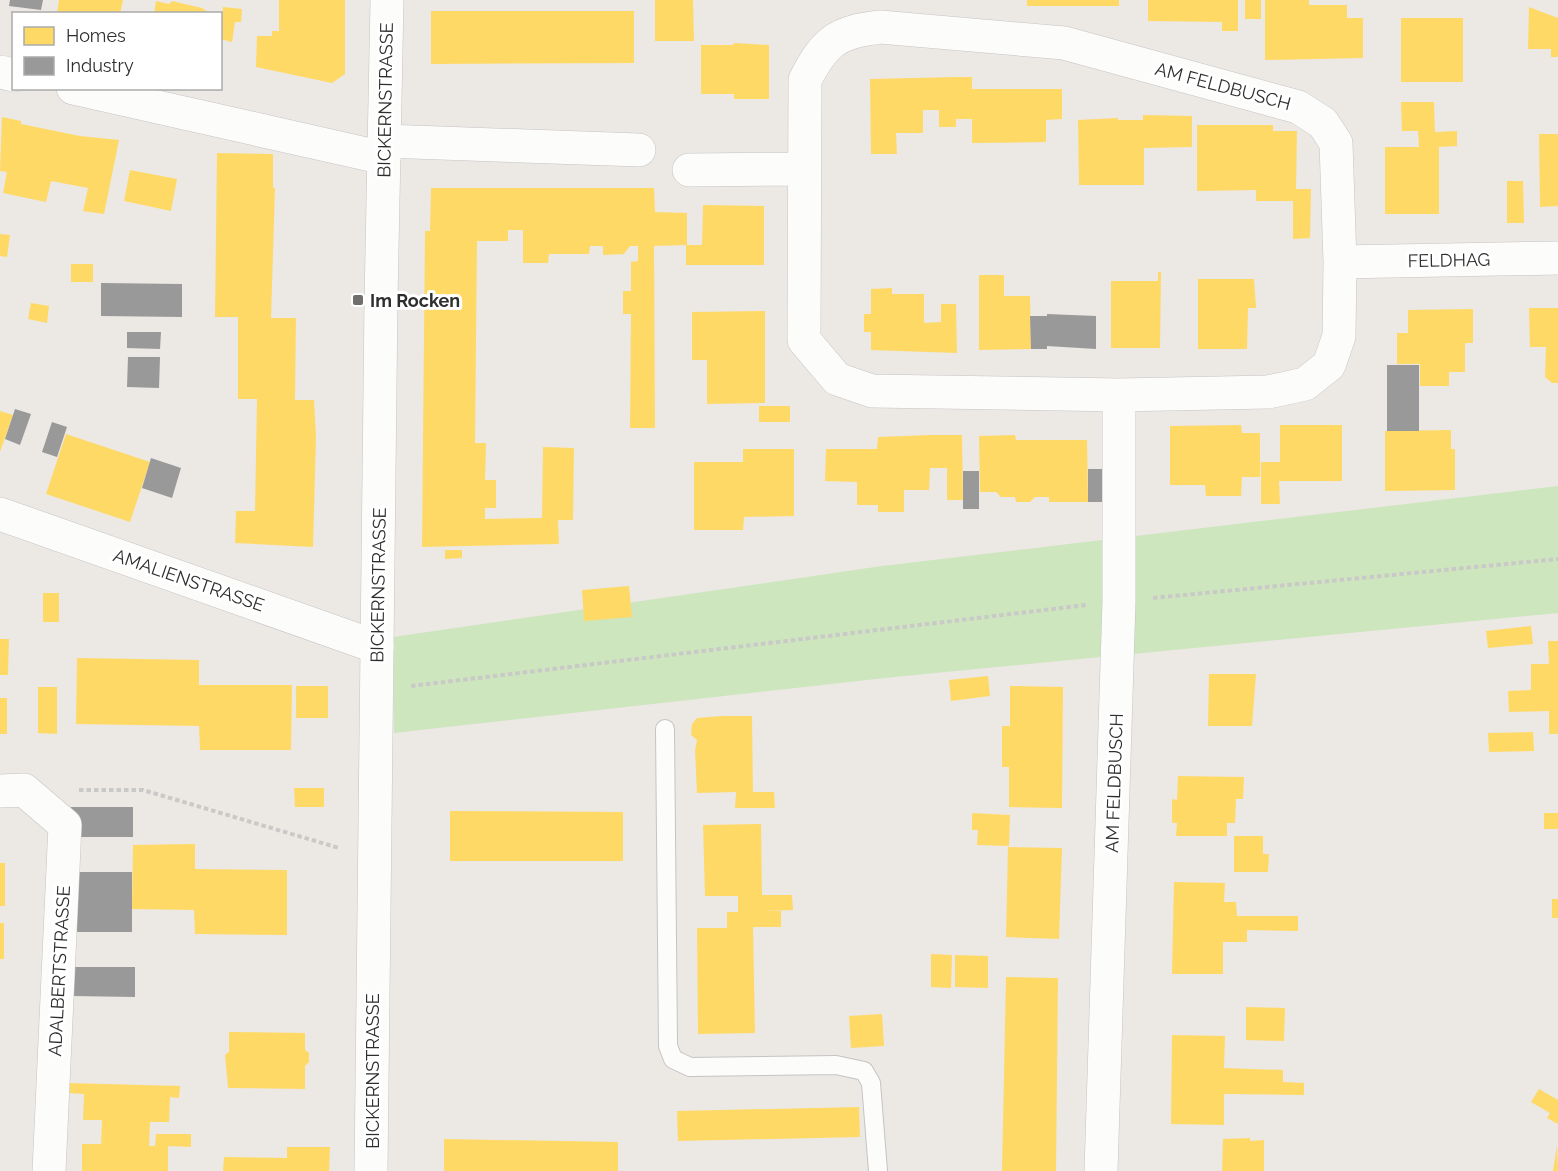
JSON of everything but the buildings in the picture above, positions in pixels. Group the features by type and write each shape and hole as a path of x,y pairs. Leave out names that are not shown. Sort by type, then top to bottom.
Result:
{"street":[{"name":"BICKERNSTRASSE","path":"371,1171 387,0"},
{"name":"AM FELDBUSCH","path":"880,27 1064,43 1299,107 1323,123 1336,143 1340,262 1339,336 1329,365 1305,384 1268,392 1119,396 872,391 837,379 804,340 805,80 818,55 848,31 880,27"},
{"path":"83,90 384,150 639,150"},
{"path":"689,171 804,169"},
{"name":"FELDHAG","path":"1340,262 1558,258"},
{"name":"AM FELDBUSCH","path":"1101,1171 1119,601 1119,396"},
{"name":"AMALIENSTRASSE","path":"0,514 377,647"},
{"name":"ADALBERTSTRASSE","path":"12,791 65,825 50,1171"}],"lane":[{"path":"665,729 668,1046 673,1059 690,1067 836,1065 864,1071 871,1083 878,1171"}],"path":[{"path":"377,690 1119,601 1558,559"},
{"path":"12,791 143,790 374,858"}],"green space":[{"path":"1558,486 1558,613 894,677 394,733 393,637 882,566"}],"place":[{"name":"Im Rocken","path":"358,300"}]}
